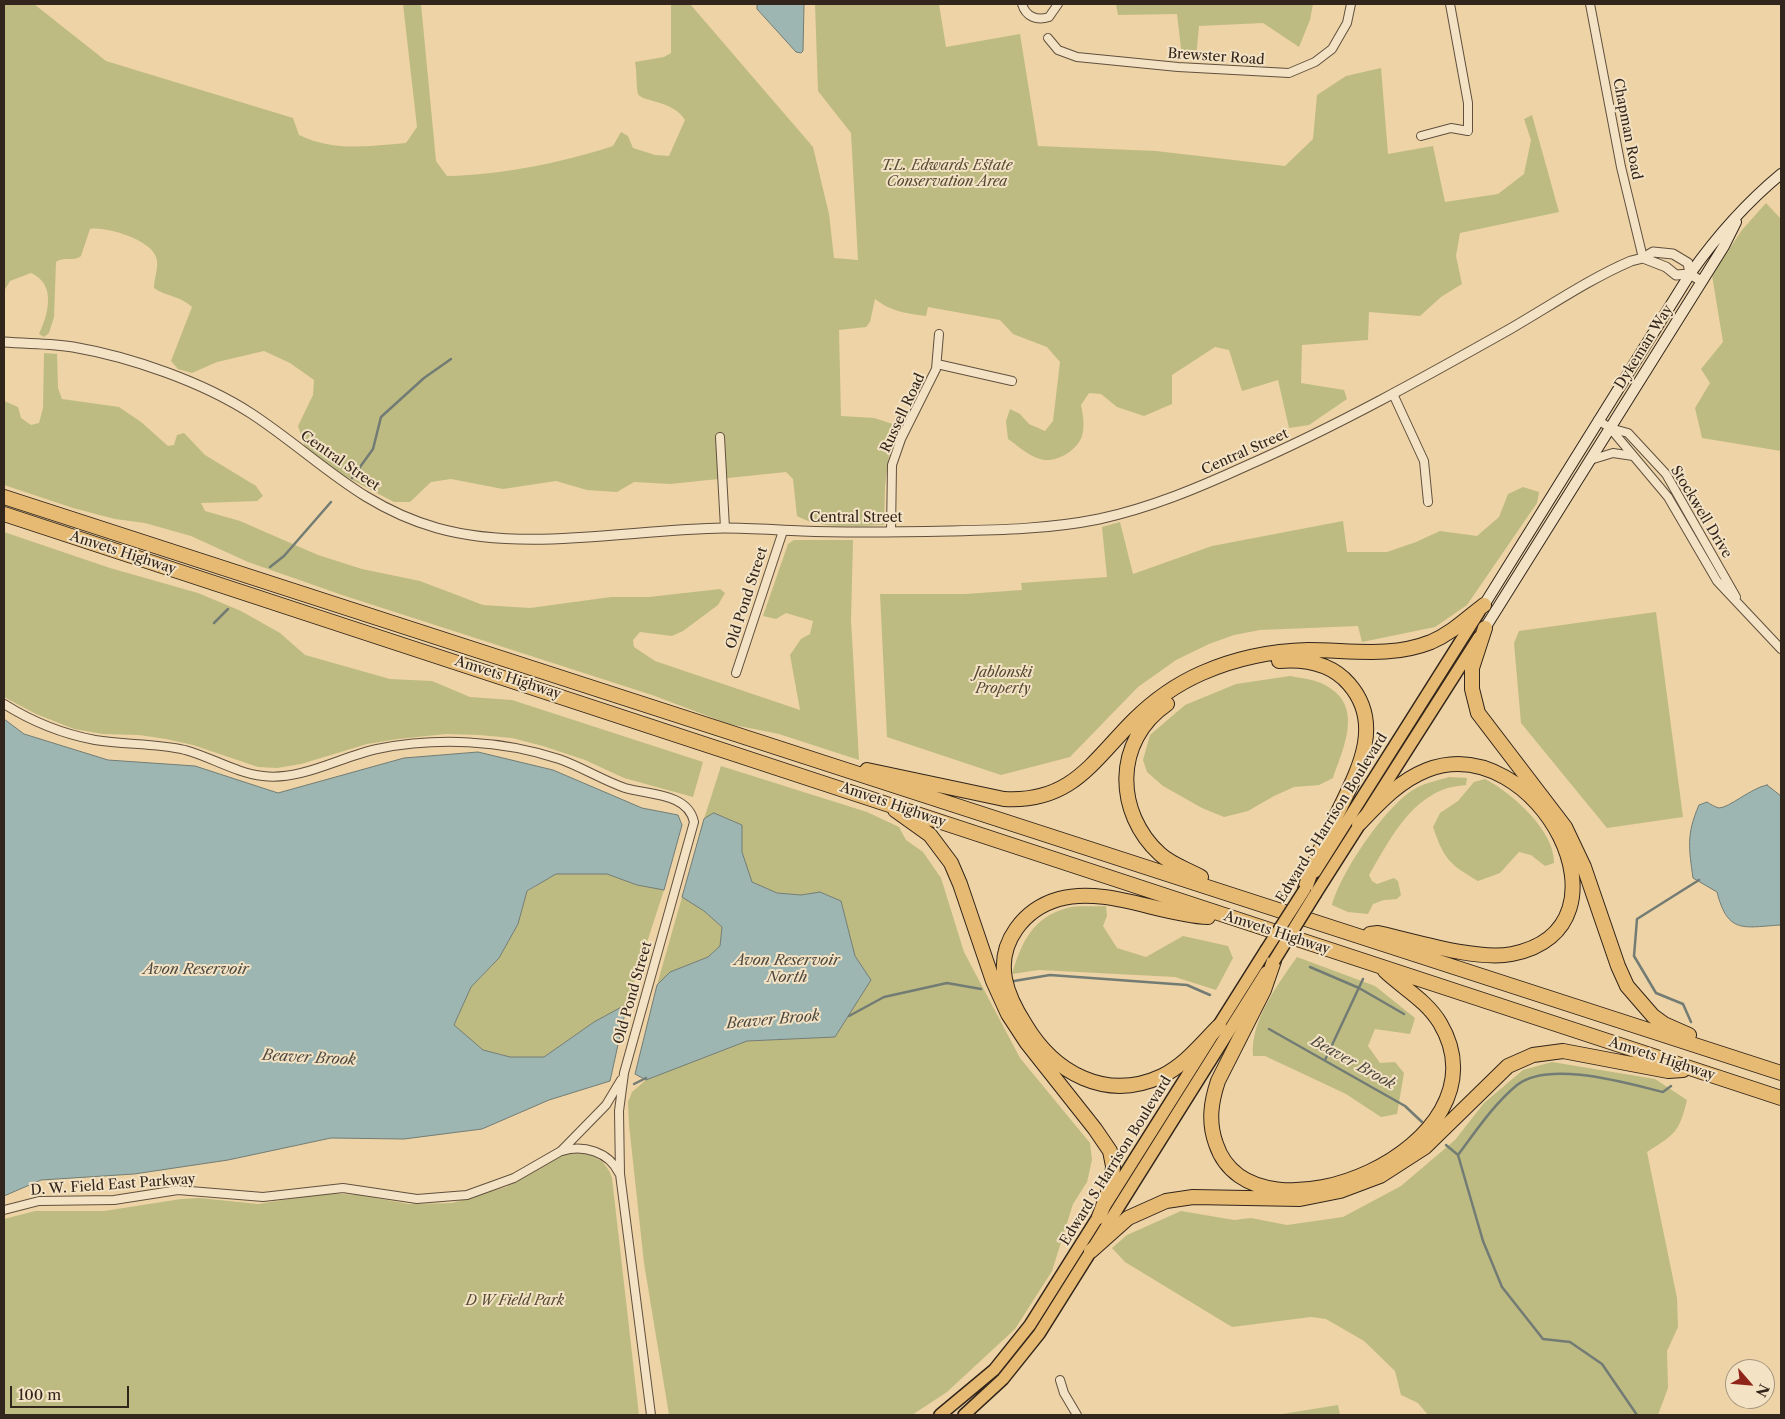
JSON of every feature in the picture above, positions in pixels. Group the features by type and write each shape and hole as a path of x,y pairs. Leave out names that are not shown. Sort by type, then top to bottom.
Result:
{"highway":[{"name":"Amvets Highway","path":"4,497 841,770 1781,1073"},
{"name":"Amvets Highway","path":"4,514 1781,1098"},
{"path":"841,770 870,770 1004,799 1022,800 1052,793 1074,782 1147,708 1172,689 1200,674 1243,658 1276,652 1309,650 1387,652 1406,650 1441,637 1484,604"},
{"path":"1485,628 1472,668 1472,689 1475,705 1488,728 1553,809 1573,842 1584,867 1621,975 1634,996 1653,1016 1670,1027 1691,1036 1717,1053"},
{"path":"1224,893 1198,875 1174,865 1162,856 1142,834 1128,802 1125,784 1127,762 1135,740 1148,721 1162,707 1183,693 1223,673 1255,664 1285,660 1313,663 1340,675 1357,694 1362,704 1366,725 1366,746 1360,768 1312,866 1310,891"},
{"path":"1355,935 1378,933 1480,954 1513,954 1545,940 1560,925 1570,908 1574,882 1573,868 1566,849 1545,816 1521,788 1498,772 1484,767 1454,764 1417,774 1388,794 1359,824"},
{"path":"887,804 930,836 948,858 960,884 993,981 1008,1014 1026,1043 1095,1129 1110,1151 1113,1166 1112,1182 1099,1217"},
{"path":"1219,1026 1186,1060 1163,1076 1126,1086 1094,1083 1066,1070 1034,1038 1010,997 1004,978 1004,957 1014,931 1027,916 1046,904 1070,897 1091,896 1197,916 1229,918"},
{"path":"1270,955 1264,990 1218,1081 1213,1095 1211,1121 1217,1147 1229,1167 1243,1180 1273,1190 1297,1189 1329,1184 1370,1170 1400,1154 1420,1138 1443,1109 1450,1087 1452,1066 1445,1033 1428,1006 1381,968"},
{"path":"1091,1251 1128,1218 1166,1201 1193,1197 1300,1199 1340,1191 1380,1176 1425,1147 1508,1066 1533,1055 1563,1051 1668,1071 1696,1070"}],"main road":[{"path":"1690,274 1714,240 1759,193 1781,174"},
{"path":"1701,281 1724,246 1740,215"},
{"name":"Dykeman Way","path":"1598,420 1690,274"},
{"name":"Dykeman Way","path":"1610,428 1701,281"},
{"name":"Edward S Harrison Boulevard","path":"964,1415 993,1390 1021,1357 1042,1328 1091,1251 1598,420"},
{"name":"Edward S Harrison Boulevard","path":"1310,891 1359,824 1610,428"},
{"name":"Edward S Harrison Boulevard","path":"940,1415 984,1380 1013,1348 1034,1320 1219,1026 1270,955"}],"street":[{"path":"1022,4 1029,15 1039,19 1053,13 1058,4"},
{"name":"Brewster Road","path":"1048,38 1058,50 1077,57 1178,67 1289,73 1309,66 1332,49 1347,23 1351,4"},
{"path":"1420,136 1451,128 1468,131 1468,103 1450,4"},
{"name":"Chapman Road","path":"1590,4 1621,167 1643,258"},
{"name":"Central Street","path":"4,342 59,345 87,350 146,367 209,391 252,414 362,496 398,514 438,528 479,537 514,539 725,528 891,532 1029,528 1091,521 1128,512 1188,492 1307,439 1393,394 1618,267 1643,258 1653,252 1673,254 1688,263 1690,274"},
{"path":"1643,258 1666,267 1676,275 1690,274 1701,281"},
{"name":"Russell Road","path":"891,532 891,479 896,453 928,388 937,364 939,334"},
{"path":"937,364 1012,381"},
{"path":"1393,394 1424,461 1428,502"},
{"name":"Stockwell Drive","path":"1598,420 1610,428 1668,497 1717,581 1781,649"},
{"name":"Stockwell Drive","path":"1610,428 1628,433 1666,474 1730,584 1738,602"},
{"path":"720,437 725,528"},
{"path":"1590,460 1613,453 1634,456"},
{"name":"Old Pond Street","path":"736,674 783,530"},
{"name":"Old Pond Street","path":"4,704 20,714 66,733 94,740 167,746 264,776 294,774 355,754 406,745 471,742 516,748 561,760 625,788 680,801 692,812 694,822 624,1073 619,1111 620,1174 651,1415"},
{"name":"D. W. Field East Parkway","path":"4,1210 39,1201 114,1200 178,1190 263,1197 343,1188 411,1198 447,1198 467,1195 514,1178 561,1151 606,1105 624,1073"},
{"path":"561,1151 574,1148 594,1151 612,1163 620,1174"},
{"path":"1060,1380 1064,1393 1077,1415"}],"green space":[{"name":"T.L. Edwards Estate Conservation Area","path":"4,4 34,4 106,61 293,118 299,135 325,144 351,146 406,143 417,127 403,4 421,4 436,161 447,176 510,171 572,158 613,146 621,132 628,136 633,148 655,155 669,156 685,120 680,113 666,105 645,99 638,94 635,62 664,57 671,53 671,4 690,4 813,147 829,214 834,258 858,260 851,133 818,91 815,4 939,4 946,47 1020,34 1038,146 1156,151 1285,166 1313,139 1317,95 1346,76 1381,68 1388,154 1433,146 1445,202 1498,194 1524,174 1531,140 1524,119 1532,115 1559,212 1460,233 1456,256 1462,284 1441,297 1420,316 1369,312 1368,340 1302,345 1301,383 1344,390 1347,399 1309,425 1289,428 1278,380 1242,391 1229,350 1215,347 1172,375 1172,404 1144,416 1117,407 1101,394 1089,393 1081,405 1083,428 1080,441 1072,450 1062,456 1051,460 1040,459 1025,452 1008,439 1006,421 1010,409 1020,414 1029,424 1045,431 1053,421 1060,362 1047,347 1013,334 1000,320 928,307 926,316 912,314 893,309 875,299 870,322 866,327 839,330 841,416 874,418 893,424 885,486 884,525 828,525 797,516 793,479 786,472 670,484 634,482 617,492 587,490 556,481 503,489 451,479 431,482 410,502 394,502 337,472 306,450 298,426 313,395 314,380 290,363 264,351 217,362 192,373 178,369 171,361 192,307 188,303 154,288 157,261 154,254 140,241 107,230 90,229 81,256 75,259 62,259 56,262 54,317 49,333 44,337 39,334 48,300 44,284 39,278 31,273 10,281 4,291"},
{"path":"1116,4 1313,4 1310,20 1299,47 1263,23 1199,26 1196,58 1182,57 1177,14 1118,15"},
{"path":"1766,203 1781,219 1781,451 1702,438 1695,408 1710,383 1701,369 1723,342 1712,275 1742,230"},
{"path":"44,353 57,354 58,388 62,399 119,407 141,422 168,446 174,445 177,435 184,433 205,455 256,486 263,496 257,501 201,503 205,511 240,521 318,555 362,569 420,581 483,605 530,608 611,597 649,597 720,589 725,593 718,605 683,631 672,636 640,632 633,640 634,647 655,661 800,710 790,655 801,639 810,634 813,621 786,613 776,619 763,616 788,544 794,540 853,540 851,620 859,760 779,734 729,724 652,695 342,595 248,562 191,536 145,523 115,519 73,508 4,485 4,401 18,407 21,418 31,425 39,423 43,408"},
{"name":"Jablonski Property","path":"1523,487 1539,492 1537,503 1467,605 1435,627 1362,642 1358,626 1260,630 1234,635 1209,644 1176,660 1138,687 1070,757 1001,775 887,737 880,594 965,594 1022,590 1021,583 1107,577 1102,527 1120,522 1133,574 1212,546 1343,521 1347,552 1387,552 1440,531 1477,536 1499,517 1508,494"},
{"path":"4,532 110,568 198,593 241,611 280,633 305,655 390,679 432,681 470,697 512,700 703,762 693,797 624,778 585,760 512,738 446,734 398,739 367,744 301,764 277,768 258,767 193,745 166,739 139,735 103,734 74,729 36,714 4,697"},
{"path":"1656,612 1683,817 1607,828 1521,723 1514,643 1519,631"},
{"path":"1290,676 1321,683 1335,691 1343,702 1347,713 1348,725 1346,738 1333,778 1319,785 1294,787 1248,811 1224,817 1202,808 1163,786 1147,772 1143,760 1150,735 1185,705 1236,684"},
{"path":"721,766 867,812 899,827 906,840 923,852 941,878 964,952 1020,1058 1090,1143 1092,1160 1087,1182 1073,1204 1052,1271 1015,1329 947,1392 912,1415 669,1415 644,1263 629,1125 628,1102 632,1092 646,1080 747,1041 835,1037 871,980 855,956 841,901 820,892 801,895 777,893 752,882 742,852 742,825 714,813 704,819"},
{"path":"1449,777 1467,778 1466,785 1442,790 1418,805 1399,826 1369,875 1372,881 1377,884 1394,878 1398,881 1401,895 1397,899 1384,900 1373,904 1368,914 1348,912 1332,905 1345,875 1366,840 1391,809 1416,788"},
{"path":"1485,779 1519,803 1540,826 1552,851 1554,863 1545,866 1531,855 1519,852 1500,873 1478,881 1460,870 1444,854 1433,827 1440,813 1458,801 1474,782"},
{"path":"555,874 607,874 637,885 664,890 627,1004 594,1022 544,1057 510,1057 483,1050 454,1026 471,987 499,958 518,924 527,892"},
{"path":"682,897 704,911 722,927 720,946 708,957 670,972 657,985"},
{"path":"1106,906 1107,916 1103,926 1117,948 1146,957 1183,936 1228,946 1233,958 1216,990 1175,977 1039,970 1012,974 1024,942 1045,918 1055,912 1072,907"},
{"path":"1297,957 1375,986 1415,1018 1410,1034 1375,1029 1368,1046 1380,1063 1395,1062 1404,1073 1397,1114 1381,1117 1346,1094 1265,1056 1253,1056 1253,1043 1261,1016 1274,991"},
{"path":"1552,1062 1655,1079 1687,1100 1675,1132 1647,1152 1677,1298 1678,1327 1667,1351 1668,1388 1658,1415 1428,1415 1418,1403 1401,1395 1395,1371 1364,1341 1326,1319 1311,1317 1232,1327 1125,1262 1112,1248 1127,1235 1181,1211 1234,1220 1251,1218 1287,1225 1343,1217 1401,1186 1455,1140 1484,1103 1523,1070"},
{"name":"D W Field Park","path":"576,1153 594,1156 607,1167 612,1178 639,1415 4,1415 4,1219 35,1211 104,1211 181,1199 200,1198 258,1204 327,1193 359,1195 409,1204 452,1203 506,1187 563,1155"},
{"path":"1338,1405 1340,1415 1276,1415"}],"water":[{"path":"804,4 803,51 801,53 796,52 757,9 757,5"},
{"name":"Avon Reservoir","path":"4,719 24,734 108,760 195,766 278,793 404,758 478,752 553,770 642,808 678,815 682,825 664,890 637,885 607,874 556,874 527,891 518,924 499,958 471,987 454,1025 483,1050 510,1057 544,1057 594,1022 627,1004 610,1081 549,1100 482,1129 404,1139 331,1138 228,1160 134,1174 41,1180 4,1196"},
{"path":"1767,785 1781,796 1781,925 1747,927 1732,922 1726,916 1721,906 1717,892 1693,878 1690,833 1699,805 1707,802 1717,808 1723,807"},
{"name":"Avon Reservoir North","path":"714,813 742,825 742,852 752,882 777,893 801,895 820,892 841,901 855,956 871,980 835,1037 747,1041 646,1080 635,1074 657,985 670,972 708,957 720,946 722,927 704,911 682,897 704,819"}],"waterway":[{"path":"352,478 373,449 381,417 424,378 451,359"},
{"path":"270,567 284,556 331,502"},
{"path":"214,623 228,609"},
{"name":"Beaver Brook","path":"1691,1022 1683,1004 1656,993 1634,956 1637,919 1699,880"},
{"path":"1310,967 1359,988 1404,1014"},
{"name":"Beaver Brook","path":"1014,981 1050,975 1187,985 1210,995"},
{"path":"1325,1060 1363,979"},
{"name":"Beaver Brook","path":"849,1016 884,997 947,983 981,989"},
{"name":"Beaver Brook","path":"1269,1029 1405,1106 1422,1122"},
{"name":"Beaver Brook","path":"1458,1155 1500,1101 1517,1085 1531,1078 1548,1074 1588,1076 1663,1092 1671,1086"},
{"name":"Beaver Brook","path":"634,1084 646,1078"},
{"name":"Beaver Brook","path":"1446,1145 1458,1155"},
{"path":"1458,1155 1483,1241 1502,1287 1543,1339 1570,1342 1602,1364 1637,1415"}]}
